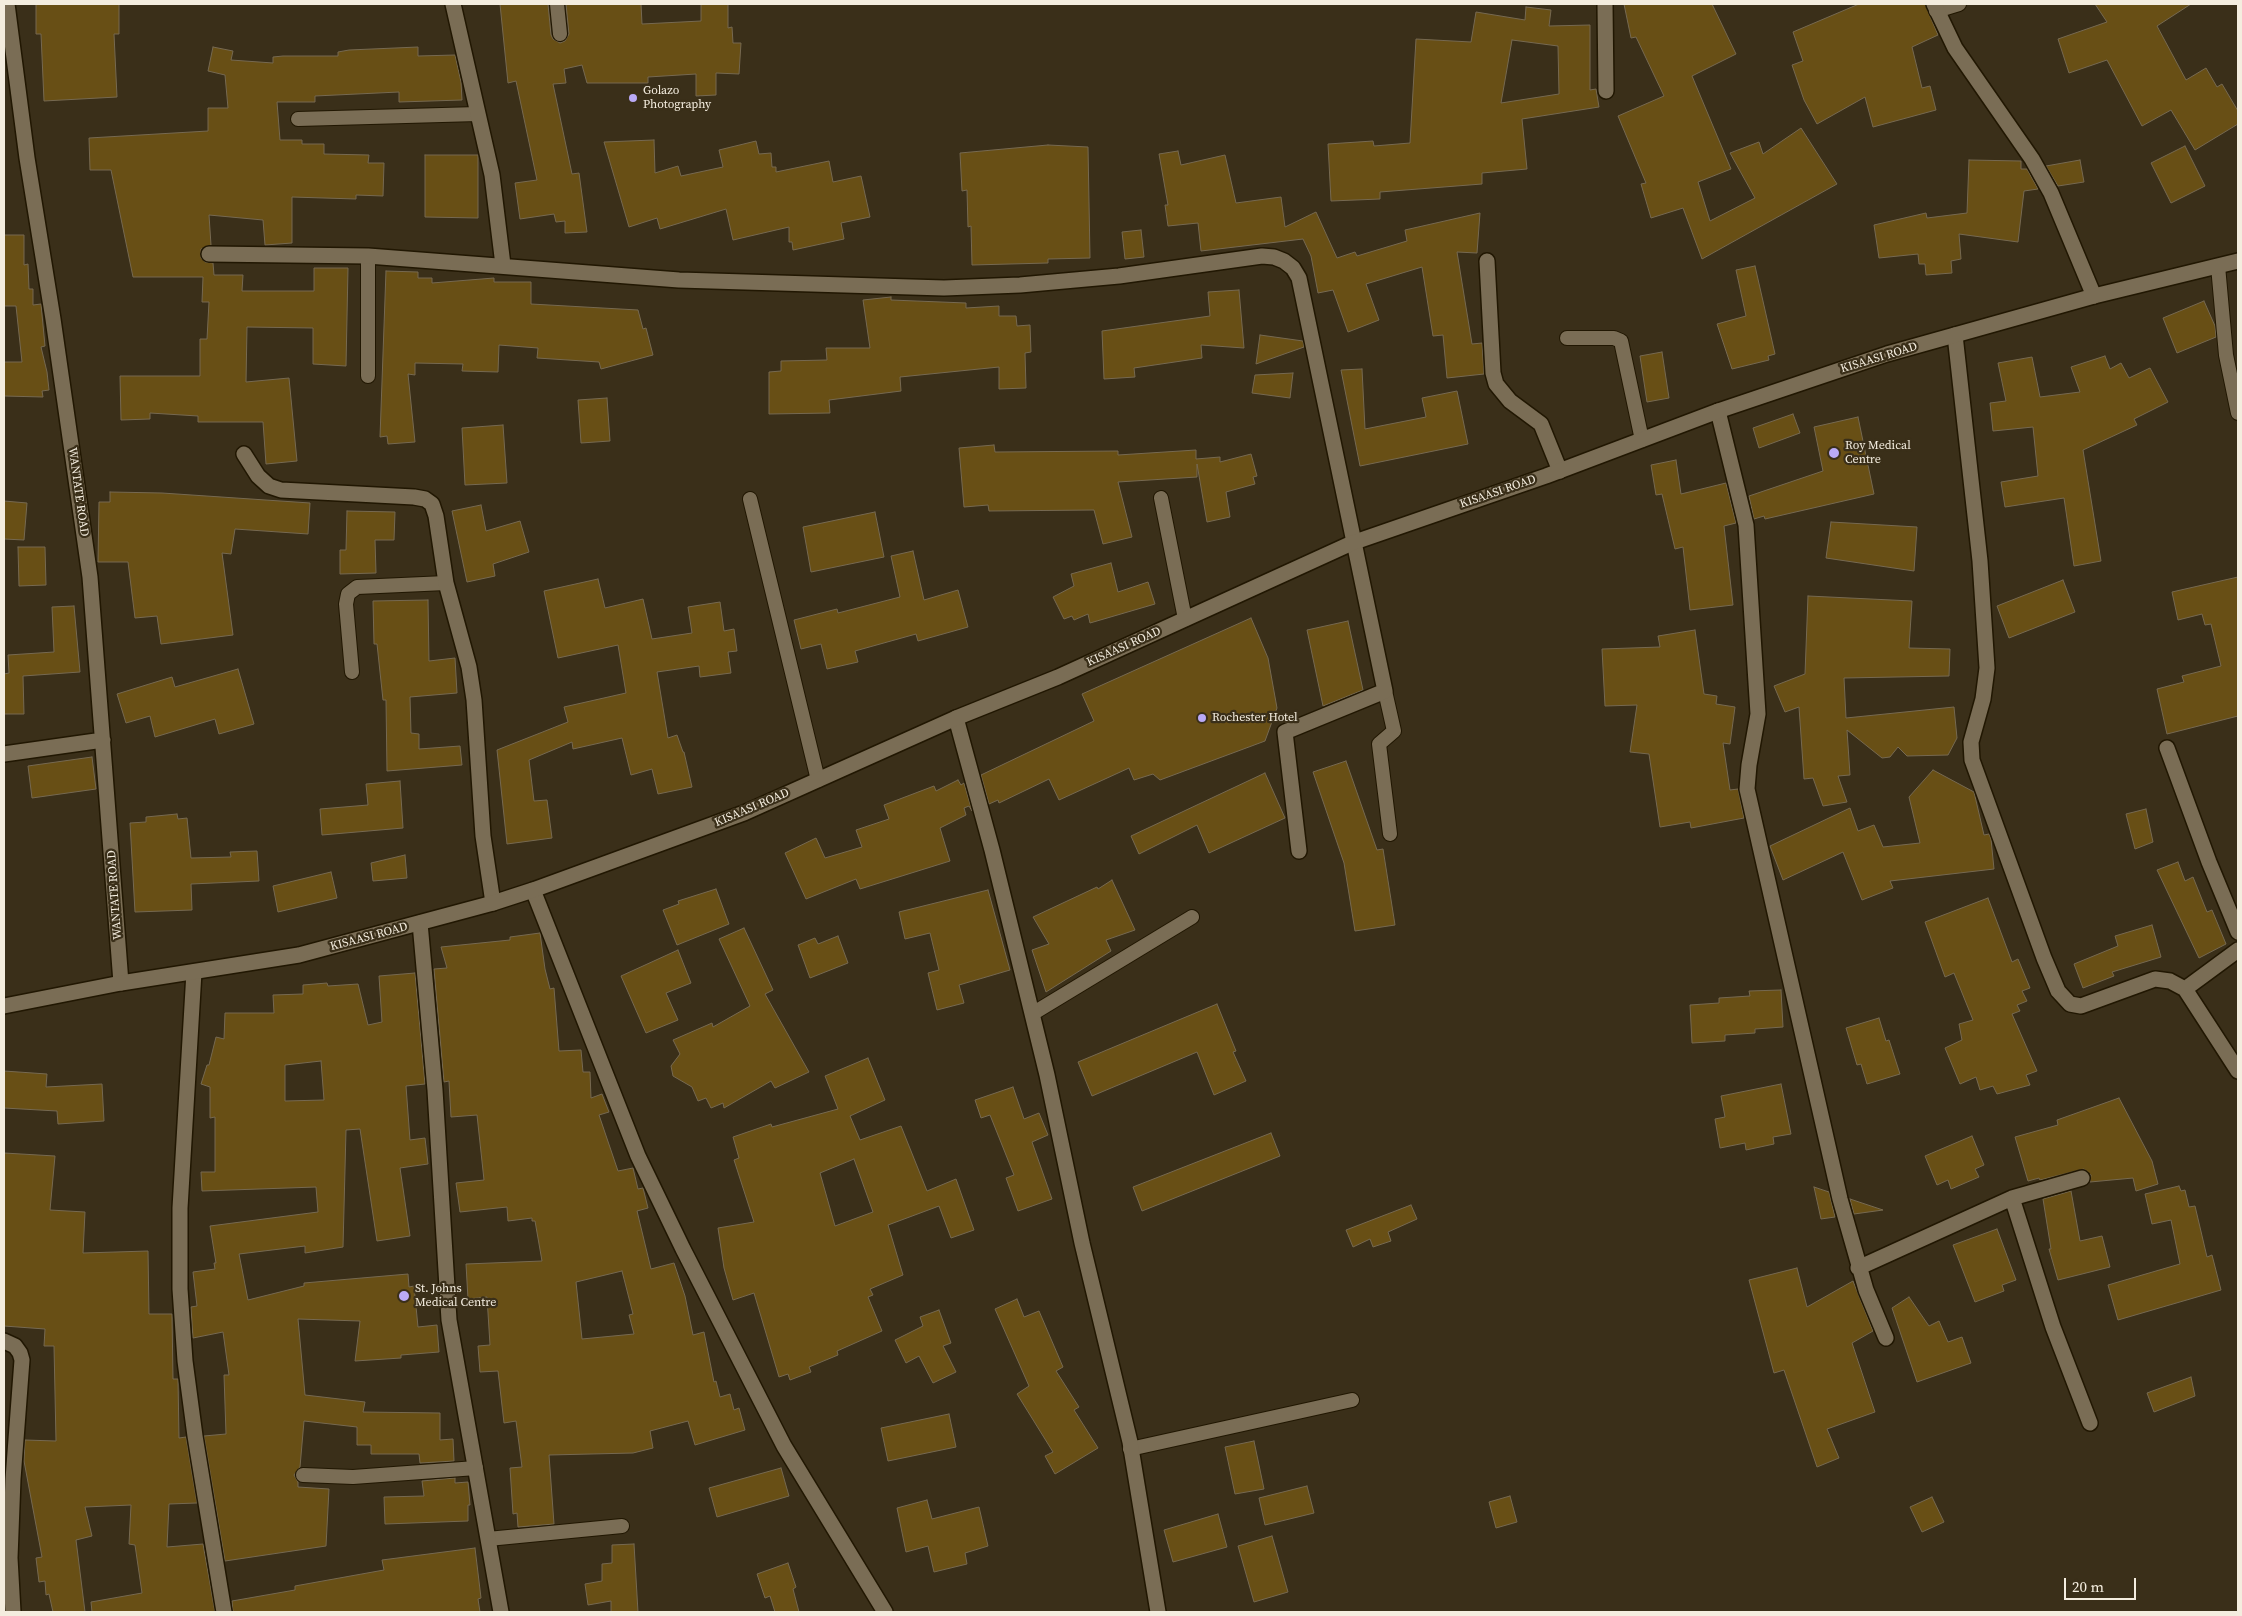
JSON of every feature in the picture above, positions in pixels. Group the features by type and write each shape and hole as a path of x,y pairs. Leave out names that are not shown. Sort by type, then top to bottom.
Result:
{"street":[{"name":"WANTATE ROAD","path":"7,4 27,158 53,319 90,577 104,740 121,983"},
{"path":"453,4 492,175 503,265"},
{"path":"1605,4 1606,91"},
{"path":"1935,7 1955,48 2032,159 2051,193 2094,296"},
{"path":"209,254 368,256 679,280 944,288 1020,285 1119,276 1262,256 1274,257 1293,268 1299,278 1352,542 1385,691 1285,732 1299,850"},
{"path":"1487,261 1493,373 1496,384 1510,401 1541,424 1560,470"},
{"name":"KISAASI ROAD","path":"4,1006 121,983 299,955 493,903 533,890 744,813 956,718 1058,677 1352,542 1560,470 1718,411 1887,354 2094,296 2238,261"},
{"path":"1955,335 1980,561 1987,668 1983,698 1971,742 1972,760 2044,958 2058,991 2064,1000 2070,1004 2081,1006 2155,979 2170,981 2185,989 2238,1071"},
{"path":"1718,411 1746,525 1758,714 1747,790 1838,1189 1858,1268 1886,1338"},
{"path":"244,454 258,476 269,486 282,490 425,499 432,504 436,516 446,583 469,667 474,700 483,836 493,903"},
{"path":"956,718 992,850 1032,1014 1130,1449 1158,1612"},
{"path":"4,754 104,740"},
{"path":"2167,748 2209,862 2238,932"},
{"path":"533,890 638,1156 682,1250 784,1446 885,1612"},
{"path":"420,923 436,1090 449,1320 501,1612"},
{"path":"2185,989 2238,950"},
{"path":"194,972 180,1208 180,1289 185,1361 194,1436 224,1612"},
{"path":"1858,1268 2012,1198 2082,1178"},
{"path":"2012,1198 2053,1327 2090,1423"},
{"path":"4,1342 15,1346 22,1360 12,1489 10,1558 13,1612"}],"lane":[{"path":"556,4 560,34"},
{"path":"1935,7 1959,4"},
{"path":"298,119 478,114"},
{"path":"368,256 368,376"},
{"path":"2218,266 2226,355 2238,413"},
{"path":"1568,338 1614,338 1621,341 1642,440"},
{"path":"1161,498 1185,619"},
{"path":"750,499 818,780"},
{"path":"352,672 346,604 348,594 357,586 446,583"},
{"path":"1385,691 1394,731 1379,744 1390,834"},
{"path":"1032,1014 1192,917"},
{"path":"1130,1449 1352,1400"},
{"path":"303,1475 353,1477 476,1468"},
{"path":"488,1539 622,1526"}],"building":[{"path":"36,4 119,4 119,34 114,34 117,97 44,101 41,34 36,34"},
{"path":"500,4 548,4 551,35 553,39 560,43 565,41 569,34 566,4 641,4 642,24 701,21 701,4 728,4 728,28 732,27 733,43 741,43 739,74 716,73 716,95 696,96 696,74 648,77 648,83 587,83 582,65 564,69 566,83 553,84 572,174 579,173 587,232 565,233 565,221 556,222 554,214 520,219 515,183 537,180 516,81 508,83"},
{"path":"1624,4 1712,4 1736,54 1692,76 1731,169 1698,182 1710,221 1755,198 1730,153 1759,142 1763,154 1801,128 1837,184 1702,259 1683,208 1651,218 1641,184 1646,183 1618,116 1664,96 1636,37 1631,38"},
{"path":"1859,4 1925,4 1938,35 1912,47 1922,88 1930,86 1936,110 1873,127 1865,97 1817,124 1804,100 1792,65 1803,61 1793,32"},
{"path":"2095,4 2191,4 2157,26 2186,80 2206,68 2217,87 2222,84 2238,111 2238,124 2195,150 2171,110 2142,126 2107,60 2069,73 2058,39 2107,22"},
{"path":"1526,7 1551,10 1549,26 1590,25 1590,90 1596,89 1599,107 1522,119 1527,169 1482,173 1482,184 1380,192 1380,199 1331,201 1328,144 1373,141 1374,146 1410,143 1416,39 1471,42 1476,12 1525,20","holes":["1512,40 1558,46 1559,94 1501,103"]},
{"path":"213,47 233,51 231,60 273,63 273,57 338,56 338,52 349,50 418,47 418,56 455,55 461,82 462,100 399,102 399,92 315,96 315,102 277,102 280,140 302,140 302,144 324,144 324,154 369,155 368,163 384,163 383,196 356,195 356,199 292,197 292,243 265,245 263,220 209,215 211,245 201,249 201,258 205,262 213,263 214,275 243,275 242,291 314,291 314,268 348,268 346,366 313,364 313,328 247,327 246,382 289,378 297,461 266,464 263,422 198,422 198,416 150,413 150,419 121,420 120,376 200,376 200,339 207,339 209,302 202,302 203,277 133,277 111,170 90,170 89,138 208,131 208,108 228,108 225,75 208,71"},
{"path":"654,140 655,173 678,166 681,176 723,167 719,150 756,141 759,154 771,153 772,167 776,167 776,172 829,161 833,182 861,176 870,217 841,223 844,239 793,250 792,242 789,242 789,227 733,240 726,209 660,229 657,218 629,227 604,142"},
{"path":"1048,145 1088,147 1090,258 1048,259 1048,263 972,265 971,226 968,227 967,190 962,191 960,153"},
{"path":"2185,146 2205,186 2171,203 2151,163"},
{"path":"1178,151 1181,165 1225,155 1236,203 1281,197 1285,227 1316,212 1337,258 1355,252 1357,256 1407,241 1405,230 1480,213 1477,253 1457,252 1472,344 1482,343 1484,374 1447,378 1443,335 1433,336 1422,267 1366,284 1379,320 1348,332 1333,290 1318,293 1311,256 1303,239 1201,251 1198,223 1168,226 1165,205 1168,205 1159,154"},
{"path":"425,155 478,155 478,218 425,217"},
{"path":"1969,160 2021,161 2021,169 2027,169 2038,189 2024,191 2018,242 1959,234 1961,259 1951,261 1952,273 1926,275 1925,264 1919,264 1918,254 1879,258 1874,225 1926,213 1927,218 1967,213"},
{"path":"2080,160 2084,182 2058,186 2046,166"},
{"path":"1141,230 1144,257 1125,259 1122,232"},
{"path":"4,235 24,235 24,265 28,264 29,289 33,289 33,305 41,304 45,346 41,347 49,390 42,391 43,397 4,396 4,362 22,362 16,306 4,306"},
{"path":"1755,266 1775,354 1768,356 1769,360 1732,369 1717,324 1746,316 1736,270"},
{"path":"386,271 418,272 418,278 432,278 432,283 494,278 494,282 531,282 531,304 638,310 643,329 646,328 653,355 601,369 599,362 537,358 538,348 499,345 498,372 462,371 463,364 415,363 415,375 408,374 415,442 388,444 387,436 380,437"},
{"path":"1239,290 1244,348 1201,345 1202,358 1134,368 1135,377 1104,379 1102,331 1210,316 1208,292"},
{"path":"891,297 891,300 966,303 966,308 999,306 999,316 1016,316 1017,326 1030,325 1031,352 1025,353 1026,388 999,389 999,367 900,377 901,391 829,400 830,413 769,414 769,372 781,371 781,361 827,360 826,348 870,348 863,300"},
{"path":"2204,301 2215,326 2216,337 2177,353 2163,318"},
{"path":"1260,335 1303,341 1304,347 1256,364"},
{"path":"1662,352 1669,398 1647,402 1640,356"},
{"path":"2105,356 2110,369 2121,363 2129,378 2150,368 2168,402 2134,419 2137,425 2083,450 2101,561 2074,566 2064,498 2005,507 2001,482 2038,476 2033,427 1993,431 1990,403 2006,401 1998,363 2032,357 2040,397 2080,392 2071,367"},
{"path":"1362,369 1365,429 1426,417 1422,398 1457,391 1468,444 1360,466 1341,370"},
{"path":"1293,373 1290,398 1252,393 1255,375"},
{"path":"607,398 610,441 581,443 578,400"},
{"path":"1793,414 1800,433 1759,448 1753,428"},
{"path":"1858,417 1874,494 1765,519 1764,516 1754,519 1749,496 1823,471 1814,427"},
{"path":"503,425 507,483 465,485 462,428"},
{"path":"994,445 995,452 1118,451 1118,455 1196,450 1196,459 1220,457 1220,462 1251,454 1257,476 1253,477 1255,484 1226,492 1230,517 1207,522 1197,464 1197,477 1118,482 1132,537 1103,544 1094,510 989,511 988,505 964,507 959,448"},
{"path":"1676,460 1681,494 1726,483 1736,523 1724,526 1733,605 1690,610 1683,547 1675,549 1662,494 1656,495 1651,465"},
{"path":"110,492 162,493 310,503 308,534 235,529 231,554 222,553 233,635 161,644 157,616 135,618 128,562 98,562 99,502 110,502"},
{"path":"4,501 27,503 24,540 4,539"},
{"path":"481,505 486,531 520,521 529,552 493,564 495,576 467,582 452,511"},
{"path":"347,511 395,512 394,540 375,540 376,573 340,574 340,550 346,550"},
{"path":"875,512 884,557 811,572 803,527"},
{"path":"1831,522 1917,527 1914,571 1826,558"},
{"path":"18,547 45,547 46,585 19,586"},
{"path":"913,551 924,600 958,590 968,627 918,641 916,634 855,651 858,662 827,669 821,644 801,649 794,620 837,609 838,613 900,597 891,556"},
{"path":"1111,563 1118,592 1148,582 1155,604 1090,623 1088,614 1074,620 1072,616 1064,619 1053,597 1074,586 1071,574"},
{"path":"2238,577 2238,716 2167,734 2157,689 2184,682 2182,676 2221,666 2211,624 2205,625 2202,614 2178,620 2172,592"},
{"path":"598,579 605,608 643,599 652,639 692,633 688,607 720,602 724,631 734,629 737,651 728,652 731,673 700,677 699,666 657,672 668,738 677,735 684,752 692,787 658,794 652,769 631,775 622,738 573,749 572,742 529,760 534,801 547,800 552,838 507,844 497,750 568,722 564,707 626,693 618,645 558,658 544,591"},
{"path":"2063,580 2075,612 2009,638 1997,606"},
{"path":"1808,596 1912,601 1909,648 1950,649 1949,676 1844,678 1846,718 1954,707 1957,738 1948,755 1907,756 1898,747 1890,757 1882,758 1847,730 1850,775 1838,776 1847,802 1823,806 1813,778 1804,779 1799,707 1785,712 1774,686 1805,674"},
{"path":"428,600 429,661 455,658 457,693 410,697 411,733 419,734 419,749 460,746 462,765 387,771 386,700 383,700 377,644 374,644 373,601"},
{"path":"74,606 80,672 23,676 24,714 4,714 4,674 9,673 8,655 54,652 52,607"},
{"path":"1251,618 1268,658 1277,708 1265,741 1160,780 1153,774 1134,780 1129,768 1059,800 1049,779 999,803 998,800 989,804 981,775 1094,721 1082,694"},
{"path":"1348,621 1363,690 1323,706 1307,630"},
{"path":"1695,630 1704,694 1717,696 1716,704 1735,707 1730,744 1723,743 1730,790 1738,789 1744,818 1691,828 1690,822 1660,827 1649,754 1630,752 1637,705 1605,706 1602,649 1660,647 1658,636"},
{"path":"238,669 254,724 219,734 215,719 155,737 150,716 126,723 117,694 172,677 175,687"},
{"path":"92,757 96,789 32,798 28,766"},
{"path":"1346,761 1377,850 1383,849 1395,925 1355,931 1344,863 1313,772"},
{"path":"1933,770 1974,792 1984,835 1989,834 1991,839 1994,869 1890,881 1893,888 1862,900 1843,852 1783,880 1770,846 1850,808 1858,831 1874,825 1883,847 1920,843 1909,797"},
{"path":"1265,773 1285,818 1209,853 1197,825 1139,854 1131,836"},
{"path":"958,780 961,785 964,783 972,811 969,806 964,808 966,815 940,828 950,861 860,889 856,879 806,899 785,853 816,838 825,858 862,847 856,830 889,819 884,805 934,786 936,791"},
{"path":"400,781 403,828 322,835 320,809 368,805 366,784"},
{"path":"2146,809 2153,842 2135,849 2126,814"},
{"path":"177,814 178,819 187,818 191,858 231,857 230,852 257,851 259,881 191,884 192,910 135,912 130,823 146,822 146,817"},
{"path":"405,855 407,878 373,881 371,863"},
{"path":"2178,862 2185,881 2193,877 2207,912 2212,910 2226,944 2199,958 2157,870"},
{"path":"331,872 337,898 278,912 273,886"},
{"path":"1112,880 1135,930 1106,940 1111,951 1046,992 1032,950 1049,944 1033,917 1097,887 1098,889"},
{"path":"716,889 729,924 677,945 663,910 679,904 678,901"},
{"path":"988,890 1010,970 959,985 964,1003 937,1010 928,973 939,970 930,933 905,939 899,912"},
{"path":"1988,898 2012,962 2018,959 2030,988 2022,991 2027,1001 2017,1005 2020,1011 2012,1014 2037,1071 2026,1075 2030,1085 1997,1094 1993,1086 1980,1090 1976,1077 1960,1084 1945,1048 1962,1040 1959,1024 1973,1020 1954,973 1945,977 1925,922"},
{"path":"2152,925 2161,957 2112,972 2114,976 2083,988 2074,964 2118,946 2115,936"},
{"path":"744,928 773,990 765,994 809,1072 775,1088 771,1081 724,1108 723,1103 711,1108 706,1098 698,1101 692,1087 673,1076 671,1066 680,1054 673,1040 712,1023 713,1027 750,1006 719,939"},
{"path":"540,933 550,989 554,988 559,1051 581,1050 583,1072 590,1072 591,1098 602,1094 609,1112 599,1115 618,1171 633,1168 638,1189 643,1188 648,1208 637,1211 651,1269 674,1263 685,1296 693,1335 704,1332 714,1382 716,1381 720,1397 730,1394 734,1410 739,1408 745,1430 695,1445 688,1421 650,1431 653,1448 633,1453 549,1455 554,1524 518,1527 517,1513 513,1514 510,1468 522,1467 516,1421 504,1423 498,1371 480,1372 478,1346 490,1345 487,1297 468,1299 466,1264 542,1261 535,1221 532,1221 532,1218 508,1221 507,1207 460,1212 456,1183 484,1180 477,1115 451,1117 449,1081 444,1082 434,969 447,968 441,947 510,940 510,937","holes":["622,1271 633,1314 629,1315 634,1334 582,1339 576,1282"]},
{"path":"838,936 848,963 810,978 798,945 815,938 818,944"},
{"path":"678,950 691,983 666,993 678,1020 646,1033 621,976"},
{"path":"415,973 425,1084 406,1086 410,1140 425,1138 428,1164 400,1168 410,1236 377,1241 360,1129 346,1130 343,1247 305,1253 305,1246 239,1254 248,1300 304,1286 304,1283 408,1274 409,1287 414,1286 418,1327 437,1325 439,1352 401,1355 401,1358 355,1361 360,1321 298,1319 305,1395 365,1402 363,1412 440,1413 440,1440 453,1439 454,1461 420,1463 419,1454 371,1454 371,1445 357,1445 357,1427 304,1421 300,1467 294,1475 298,1482 298,1487 329,1489 326,1546 225,1561 204,1436 226,1434 224,1375 229,1375 223,1332 193,1338 191,1307 197,1306 193,1272 215,1269 214,1263 216,1263 210,1226 318,1212 316,1187 202,1191 201,1172 215,1172 215,1117 210,1118 210,1087 201,1084 207,1065 209,1065 216,1037 224,1039 225,1013 274,1013 273,995 303,994 303,985 327,983 328,986 358,984 368,1025 382,1022 379,976","holes":["321,1061 324,1100 285,1101 285,1065"]},
{"path":"1781,990 1783,1027 1755,1029 1755,1033 1725,1035 1725,1041 1692,1043 1690,1005 1719,1003 1719,998 1750,996 1749,991"},
{"path":"1217,1004 1236,1051 1233,1052 1246,1081 1214,1095 1197,1052 1092,1096 1078,1062"},
{"path":"1879,1018 1886,1041 1889,1040 1900,1074 1867,1084 1861,1064 1857,1065 1846,1028"},
{"path":"868,1058 885,1100 850,1116 860,1140 901,1126 927,1191 956,1179 974,1230 951,1238 939,1206 888,1225 903,1275 870,1289 873,1295 868,1297 882,1331 837,1351 838,1355 809,1367 811,1372 790,1380 788,1374 779,1377 754,1293 733,1300 724,1268 718,1228 754,1222 734,1160 739,1158 733,1137 771,1124 772,1127 838,1109 825,1076","holes":["854,1159 873,1212 835,1226 820,1173"]},
{"path":"4,1071 47,1074 46,1087 102,1084 104,1121 58,1124 57,1111 4,1108"},
{"path":"1781,1084 1791,1134 1773,1137 1774,1144 1746,1150 1745,1143 1720,1148 1715,1119 1725,1117 1721,1096"},
{"path":"1013,1087 1024,1119 1039,1113 1048,1135 1032,1142 1052,1199 1018,1211 1006,1178 1014,1175 990,1115 981,1118 975,1100"},
{"path":"2119,1098 2152,1161 2158,1184 2136,1191 2133,1178 2090,1182 2091,1175 2084,1169 2040,1180 2039,1178 2028,1181 2015,1137 2058,1125 2057,1120"},
{"path":"1271,1133 1280,1156 1142,1211 1133,1187"},
{"path":"1972,1136 1984,1165 1975,1169 1979,1177 1951,1189 1948,1180 1937,1185 1925,1156"},
{"path":"4,1153 55,1156 50,1210 85,1212 83,1253 148,1251 149,1314 172,1314 173,1379 178,1379 179,1438 186,1437 197,1503 169,1504 167,1547 203,1544 215,1612 92,1612 91,1602 142,1593 135,1545 129,1544 131,1505 85,1507 92,1536 76,1540 85,1612 53,1612 49,1594 46,1595 45,1581 39,1582 36,1558 42,1557 24,1461 25,1440 56,1441 54,1346 44,1346 45,1329 4,1326"},
{"path":"2179,1186 2181,1191 2185,1190 2189,1207 2195,1206 2207,1257 2212,1255 2221,1290 2118,1320 2108,1285 2180,1264 2171,1220 2152,1224 2145,1194"},
{"path":"1814,1187 1829,1192 1835,1217 1821,1219"},
{"path":"2071,1191 2080,1241 2102,1236 2110,1267 2058,1280 2049,1249 2051,1249 2043,1199"},
{"path":"1850,1199 1883,1210 1854,1214"},
{"path":"1411,1205 1417,1219 1388,1232 1391,1241 1373,1247 1370,1239 1353,1247 1346,1230"},
{"path":"1997,1229 2016,1280 2002,1285 2004,1291 1975,1302 1953,1245"},
{"path":"1797,1268 1807,1307 1853,1281 1873,1331 1852,1343 1875,1412 1827,1429 1839,1458 1817,1467 1784,1370 1774,1373 1749,1280"},
{"path":"1909,1297 1929,1326 1939,1321 1948,1342 1962,1337 1971,1363 1917,1382 1892,1308"},
{"path":"1017,1299 1024,1317 1039,1311 1063,1367 1056,1371 1079,1407 1074,1410 1098,1448 1055,1474 1045,1456 1053,1452 1017,1394 1029,1386 995,1309"},
{"path":"939,1310 951,1343 943,1346 956,1372 933,1383 919,1356 906,1363 895,1340 923,1326 920,1317"},
{"path":"2191,1377 2195,1396 2154,1412 2147,1393"},
{"path":"949,1414 956,1447 888,1461 881,1428"},
{"path":"1254,1441 1264,1489 1235,1494 1225,1447"},
{"path":"781,1468 789,1496 717,1517 709,1488"},
{"path":"455,1478 455,1483 468,1482 470,1505 468,1505 468,1521 385,1524 384,1497 424,1496 422,1481"},
{"path":"1307,1486 1314,1513 1265,1525 1259,1498"},
{"path":"1510,1496 1517,1522 1496,1528 1489,1502"},
{"path":"1932,1497 1944,1522 1922,1532 1910,1507"},
{"path":"927,1500 932,1519 979,1507 988,1546 965,1553 967,1564 934,1572 928,1546 906,1552 897,1508"},
{"path":"1218,1514 1227,1547 1173,1562 1164,1530"},
{"path":"1272,1536 1288,1592 1254,1602 1238,1546"},
{"path":"634,1544 638,1612 611,1612 611,1601 588,1605 585,1584 602,1581 602,1564 612,1563 612,1545"},
{"path":"475,1548 481,1598 478,1599 480,1612 233,1612 232,1601 295,1590 295,1586 384,1570 382,1560"},
{"path":"788,1563 796,1587 793,1589 799,1612 775,1612 770,1596 765,1598 757,1574"}],"place":[{"name":"Golazo Photography","path":"633,98"},
{"name":"Roy Medical Centre","path":"1834,453"},
{"name":"Rochester Hotel","path":"1202,718"},
{"name":"St. Johns Medical Centre","path":"404,1296"}]}
